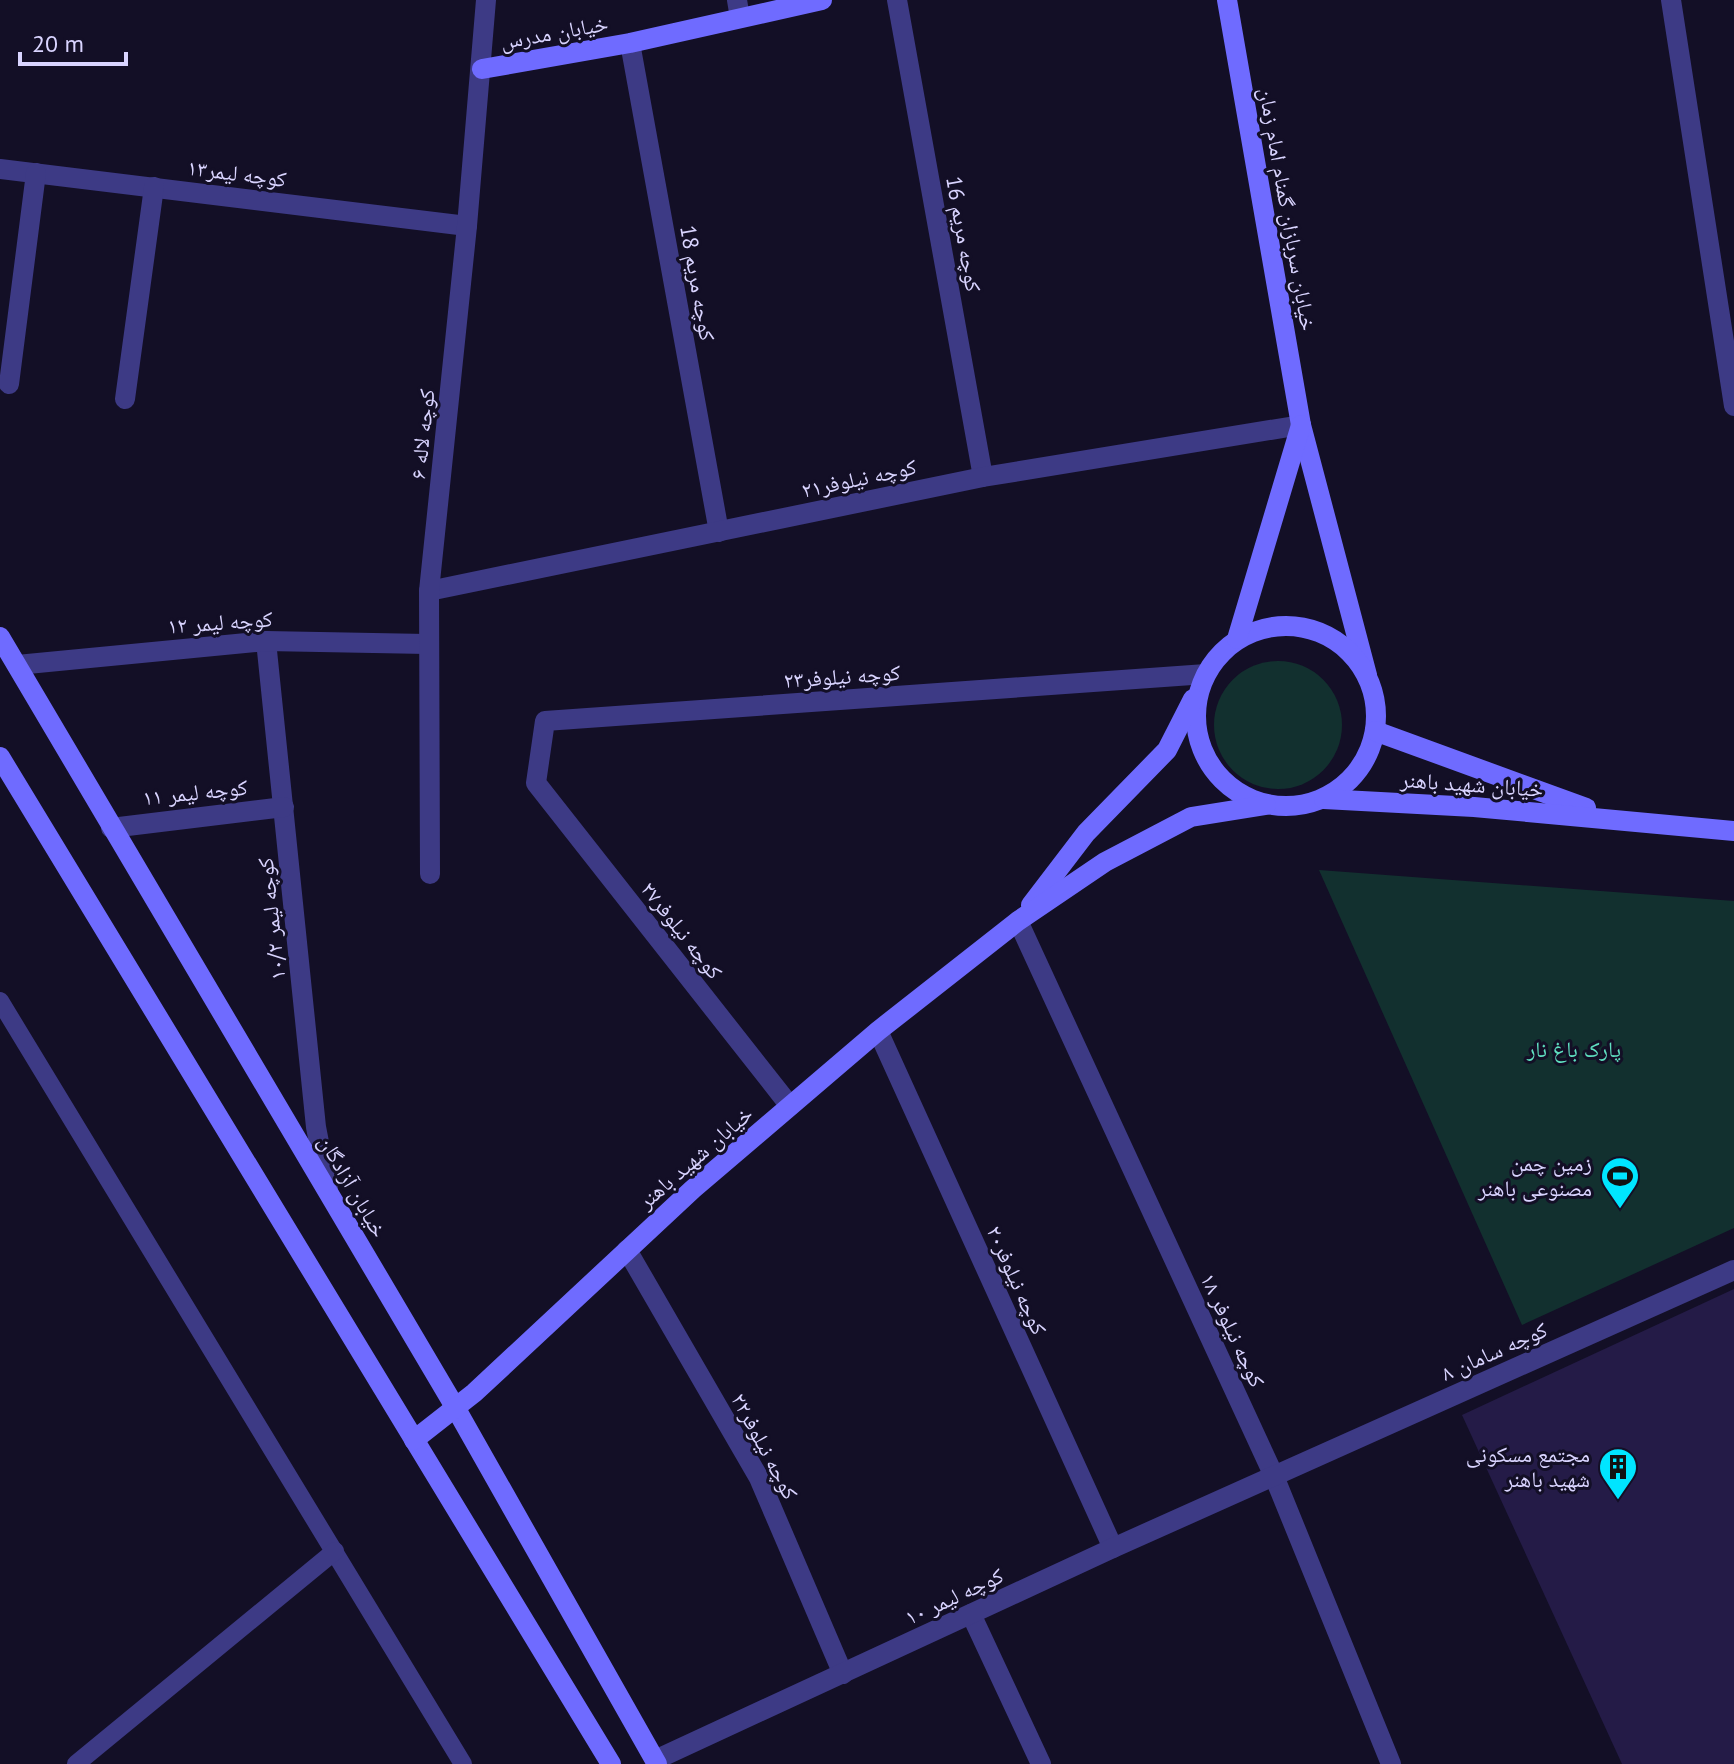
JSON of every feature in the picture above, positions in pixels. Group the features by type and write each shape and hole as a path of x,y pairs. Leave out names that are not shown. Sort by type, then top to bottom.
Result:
{"street":[{"name":"کوچه لاله ۶","path":"430,874 429,591 467,226 486,0"},
{"name":"خیابان مدرس","path":"482,69 630,43 738,9 822,0"},
{"name":"کوچه مریم 16","path":"897,0 983,477"},
{"name":"خیابان سربازان گمنام امام زمان","path":"1227,0 1301,425 1367,675"},
{"path":"1671,0 1734,406"},
{"name":"کوچه مریم 18","path":"630,43 719,532"},
{"name":"کوچه لیمر۱۳","path":"0,169 467,226"},
{"path":"9,384 36,173"},
{"path":"125,399 154,187"},
{"name":"کوچه نیلوفر۲۱","path":"429,591 983,477 1301,425"},
{"name":"خیابان سربازان گمنام امام زمان","path":"1237,639 1301,425"},
{"path":"1295,625 1324,633 1348,650 1367,675 1375,702 1375,731 1366,759 1348,783 1324,799 1297,807 1266,805 1238,794 1215,773 1200,746 1195,716 1206,674 1215,659 1237,639 1265,628 1295,625"},
{"name":"خیابان آزادگان","path":"0,637 455,1407 656,1762"},
{"name":"کوچه لیمر ۱۲","path":"17,665 266,641 427,644"},
{"name":"کوچه لیمر ۱۰/۲","path":"266,641 316,1127 329,1192"},
{"name":"کوچه نیلوفر۲۳","path":"536,783 545,721 1206,674"},
{"name":"خیابان شهید باهنر","path":"1018,921 1086,833 1167,750 1206,674"},
{"name":"خیابان شهید باهنر","path":"1375,731 1481,773 1616,818"},
{"path":"0,757 611,1764"},
{"name":"کوچه نیلوفر۲۷","path":"536,783 790,1106"},
{"name":"خیابان شهید باهنر","path":"1324,799 1616,818 1734,831"},
{"name":"خیابان شهید باهنر","path":"414,1440 455,1407 790,1106 878,1031 1018,921 1105,862 1191,817 1266,805"},
{"name":"کوچه لیمر ۱۱","path":"111,828 134,822 284,807"},
{"name":"کوچه نیلوفر ۱۸","path":"1018,921 1274,1476 1391,1764"},
{"name":"کوچه نیلوفر۲۰","path":"878,1031 1113,1548"},
{"name":"کوچه نیلوفر۲۲","path":"627,1250 759,1478 843,1674"},
{"name":"کوچه سامان ۸","path":"1274,1476 1734,1270"},
{"name":"کوچه لیمر ۱۰","path":"656,1762 1274,1476"},
{"path":"971,1614 1041,1764"}],"lane":[{"path":"0,1001 463,1764"},
{"path":"76,1764 335,1551"}],"green space":[{"path":"1278,661 1303,666 1324,679 1337,700 1342,725 1337,750 1324,771 1303,784 1278,789 1253,784 1232,771 1219,750 1214,725 1219,700 1232,679 1253,666"},
{"name":"پارک باغ نار","path":"1319,870 1734,901 1734,1228 1522,1325"}],"building":[{"name":"مجتمع مسکونی شهید باهنر","path":"1734,1289 1734,1764 1622,1764 1462,1415"}],"place":[{"name":"زمین چمن مصنوعی باهنر","path":"1620,1210"},
{"name":"مجتمع مسکونی شهید باهنر","path":"1618,1501"}]}
